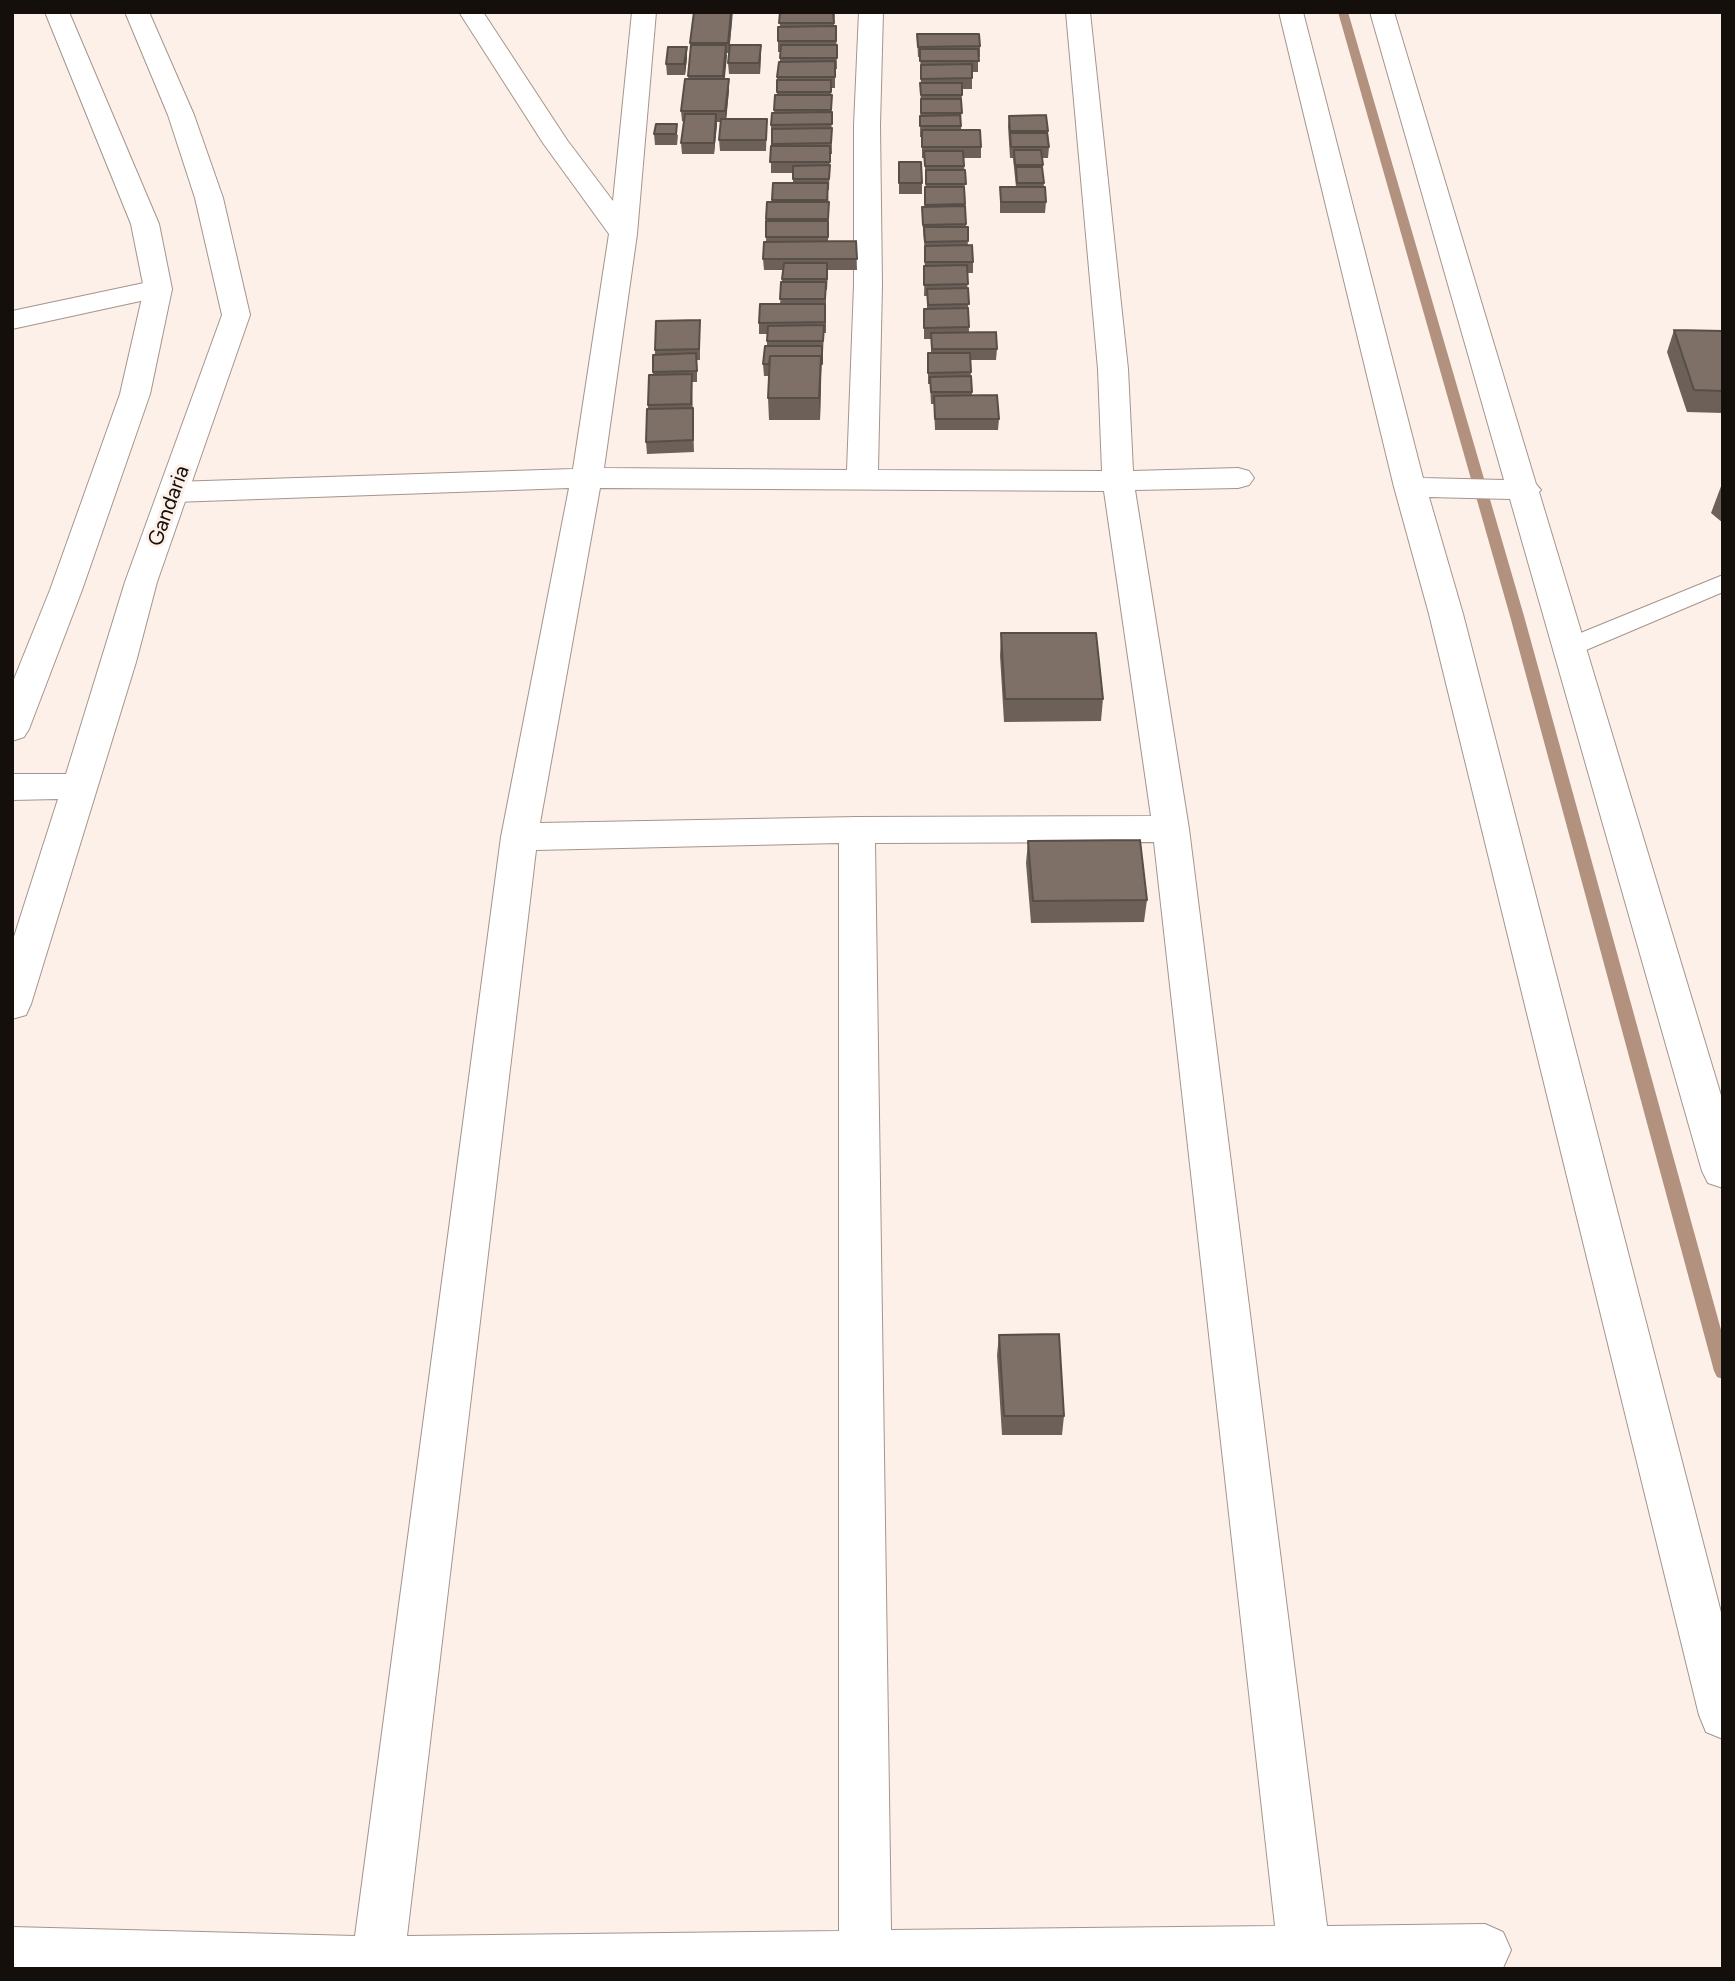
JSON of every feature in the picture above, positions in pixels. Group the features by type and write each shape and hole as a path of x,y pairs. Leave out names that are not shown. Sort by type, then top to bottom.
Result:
{"street":[{"path":"12,729 66,590 135,394 159,289 145,224 57,12"},
{"name":"Gandaria","path":"12,1004 141,582 236,315 209,198 181,115 137,12"},
{"path":"471,12 556,143 623,234"},
{"path":"378,1966 519,838 597,423 623,234 644,12"},
{"path":"862,478 868,285 867,125 871,12"},
{"path":"1078,12 1113,369 1118,481 1171,829 1304,1953"},
{"path":"1291,12 1410,487 1446,614 1723,1715"},
{"path":"1382,12 1512,490 1570,647 1723,1171"},
{"path":"12,320 159,289"},
{"path":"174,492 585,478 1118,481 1238,478"},
{"path":"1410,487 1512,490"},
{"path":"12,787 80,786"},
{"path":"519,838 857,830 1171,829"},
{"path":"857,830 865,1956"},
{"path":"12,1953 378,1966 865,1956 1485,1951"}],"lane":[{"path":"1570,647 1723,583"}],"building":[{"path":"694,12 731,12 728,43 690,43"},
{"path":"780,12 833,12 834,23 779,23"},
{"path":"836,26 836,41 778,41 778,27"},
{"path":"917,34 979,34 980,46 918,47"},
{"path":"691,45 726,45 723,76 688,76"},
{"path":"730,45 761,45 759,63 728,63"},
{"path":"781,45 837,45 837,58 780,58"},
{"path":"668,47 687,47 684,64 666,64"},
{"path":"920,49 978,49 979,61 920,61"},
{"path":"835,61 835,77 777,77 779,62"},
{"path":"972,64 972,78 921,79 921,65"},
{"path":"685,79 729,79 725,111 681,111"},
{"path":"777,80 831,80 831,92 777,92"},
{"path":"920,83 962,83 962,95 921,95"},
{"path":"775,95 832,95 831,110 774,110"},
{"path":"921,99 961,99 962,113 921,113"},
{"path":"832,112 832,124 771,125 772,113"},
{"path":"685,114 716,114 714,143 681,143"},
{"path":"960,115 961,126 920,126 920,116"},
{"path":"1046,115 1048,131 1010,131 1009,116"},
{"path":"721,119 767,119 766,140 719,140"},
{"path":"656,124 677,124 676,134 654,134"},
{"path":"832,128 831,143 772,144 772,129"},
{"path":"922,130 980,130 981,147 922,147"},
{"path":"1010,133 1047,133 1049,147 1011,147"},
{"path":"771,146 830,146 830,162 770,162"},
{"path":"1014,150 1041,150 1043,165 1015,165"},
{"path":"924,151 963,151 964,166 925,166"},
{"path":"899,162 921,162 922,183 899,183"},
{"path":"830,165 829,179 793,179 793,166"},
{"path":"1016,167 1042,167 1044,183 1017,183"},
{"path":"926,170 965,170 966,184 926,184"},
{"path":"773,183 828,183 827,200 772,200"},
{"path":"925,187 964,187 965,204 925,205"},
{"path":"1000,187 1045,187 1046,202 1001,202"},
{"path":"767,202 829,202 828,219 766,219"},
{"path":"965,206 966,224 923,225 922,207"},
{"path":"766,221 828,221 828,237 766,237"},
{"path":"924,227 968,227 968,241 925,242"},
{"path":"856,241 857,259 763,259 764,242"},
{"path":"972,245 973,262 925,262 925,246"},
{"path":"784,263 827,263 827,279 782,279"},
{"path":"967,265 968,284 924,285 924,266"},
{"path":"781,282 826,282 825,299 780,299"},
{"path":"968,288 969,304 928,305 927,289"},
{"path":"760,304 825,304 825,322 759,323"},
{"path":"968,308 969,327 924,328 924,309"},
{"path":"700,320 699,349 655,350 656,321"},
{"path":"824,325 823,341 767,341 768,326"},
{"path":"1674,330 1723,331 1723,391 1694,390"},
{"path":"996,332 997,349 932,349 931,333"},
{"path":"765,346 822,346 822,364 821,356 770,356 769,364 763,364"},
{"path":"696,353 697,371 653,372 653,355"},
{"path":"928,353 970,353 971,372 928,373"},
{"path":"770,356 821,356 819,398 768,398"},
{"path":"692,374 691,404 648,405 649,375"},
{"path":"971,376 972,392 931,392 930,377"},
{"path":"997,395 999,419 935,419 934,396"},
{"path":"693,408 693,440 646,442 647,409"},
{"path":"1001,633 1096,633 1103,699 1005,699"},
{"path":"1140,840 1147,900 1033,901 1028,841"},
{"path":"1059,1334 1064,1416 1004,1416 999,1335"}],"waterway":[{"path":"1343,12 1517,616 1723,1371"}]}
